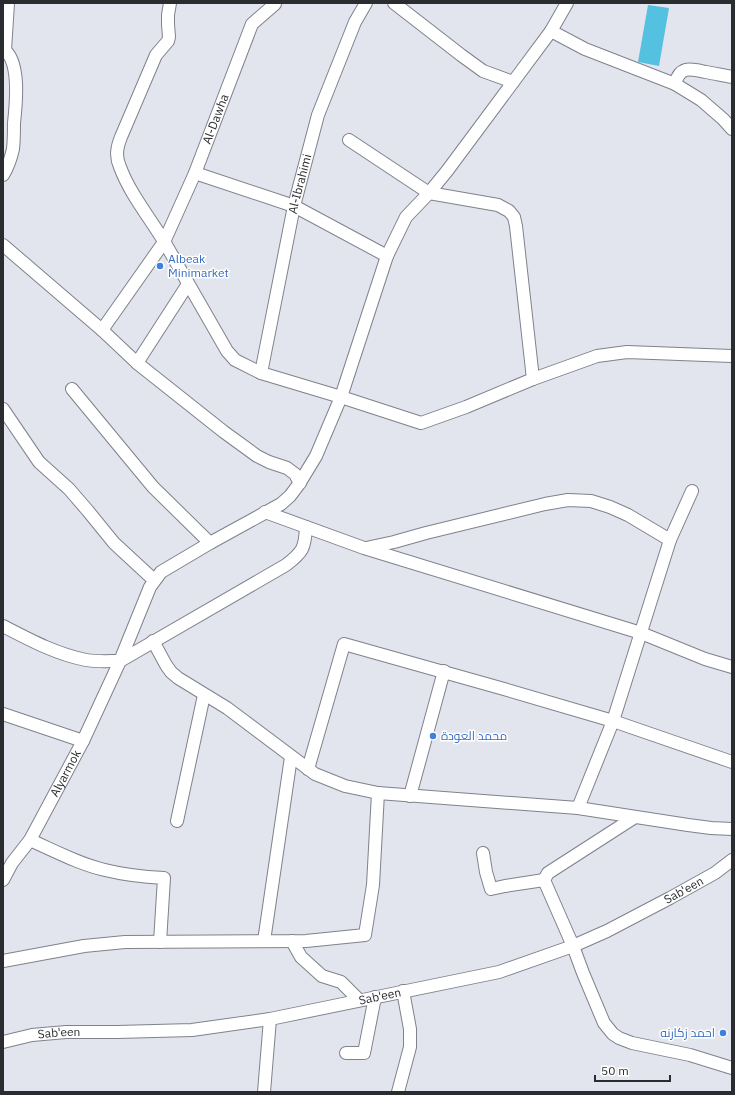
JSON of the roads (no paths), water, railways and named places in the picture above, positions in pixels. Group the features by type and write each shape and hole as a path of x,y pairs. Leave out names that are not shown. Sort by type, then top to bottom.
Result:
{"street":[{"path":"3,175 10,160 13,148 16,92 12,59 7,51 4,50 8,3"},
{"path":"170,3 168,41 156,56 121,137 117,148 117,156 120,166 133,193 164,242 227,351 235,360 261,373 421,423 466,407 533,379 597,356 627,352 732,356"},
{"name":"Al-Dawha","path":"102,330 164,242 195,173 252,24 275,3"},
{"name":"Al-Ibrahimi","path":"261,373 294,206 318,115 355,22 366,3"},
{"path":"394,3 484,71 513,82"},
{"name":"Alyarmok","path":"3,880 12,862 30,840 83,741 120,661 154,580 161,572 281,504 290,496 300,483 316,456 341,397 387,256 406,217 447,172 551,31 567,3"},
{"path":"551,31 585,49 675,84 701,100 732,129"},
{"path":"675,84 677,77 683,71 690,69 732,77"},
{"path":"349,140 428,193 498,205 510,211 514,217 516,226 533,379"},
{"path":"195,173 294,206 387,256"},
{"path":"3,245 102,330 137,363 224,432 257,456 269,462 288,468 295,474 300,483"},
{"path":"137,363 188,284"},
{"path":"72,389 153,487 210,543"},
{"path":"3,409 39,462 68,488 114,543 154,580"},
{"path":"578,808 613,721 670,540 692,492"},
{"path":"364,548 394,542 545,504 568,500 591,501 610,507 628,515 670,540"},
{"path":"266,512 364,548 641,633 704,659 732,667"},
{"path":"3,626 40,645 65,654 88,660 120,661 286,565 298,556 303,548 306,527"},
{"path":"153,641 170,672 204,695 227,708 315,774 344,786 378,793 578,808 711,828 732,829"},
{"path":"308,769 344,644 444,671 613,721 732,762"},
{"path":"410,796 444,671"},
{"path":"177,821 204,695"},
{"path":"3,714 83,741"},
{"path":"264,941 291,757"},
{"path":"3,961 84,946 126,942 306,941 365,935 373,885 378,793"},
{"path":"544,880 548,873 635,816"},
{"path":"30,840 73,859 104,870 129,875 164,878 160,942"},
{"path":"483,853 491,889 544,880"},
{"name":"Sab'een","path":"3,1042 32,1035 66,1032 192,1030 270,1019 499,972 573,946 607,931 670,898 715,872 732,860"},
{"path":"544,880 573,946 582,973 604,1023 613,1034 625,1041 690,1055 732,1068"},
{"path":"292,941 301,957 322,976 341,982 360,1000"},
{"path":"398,1092 410,1047 410,1029 403,991"},
{"path":"346,1053 364,1053 375,997"},
{"path":"264,1092 270,1019"}],"water":[{"path":"648,5 669,8 659,66 638,62"}],"place":[{"name":"Albeak Minimarket","path":"160,266"},
{"name":"محمد العودة","path":"433,736"},
{"name":"احمد زكارنه","path":"723,1033"}]}
